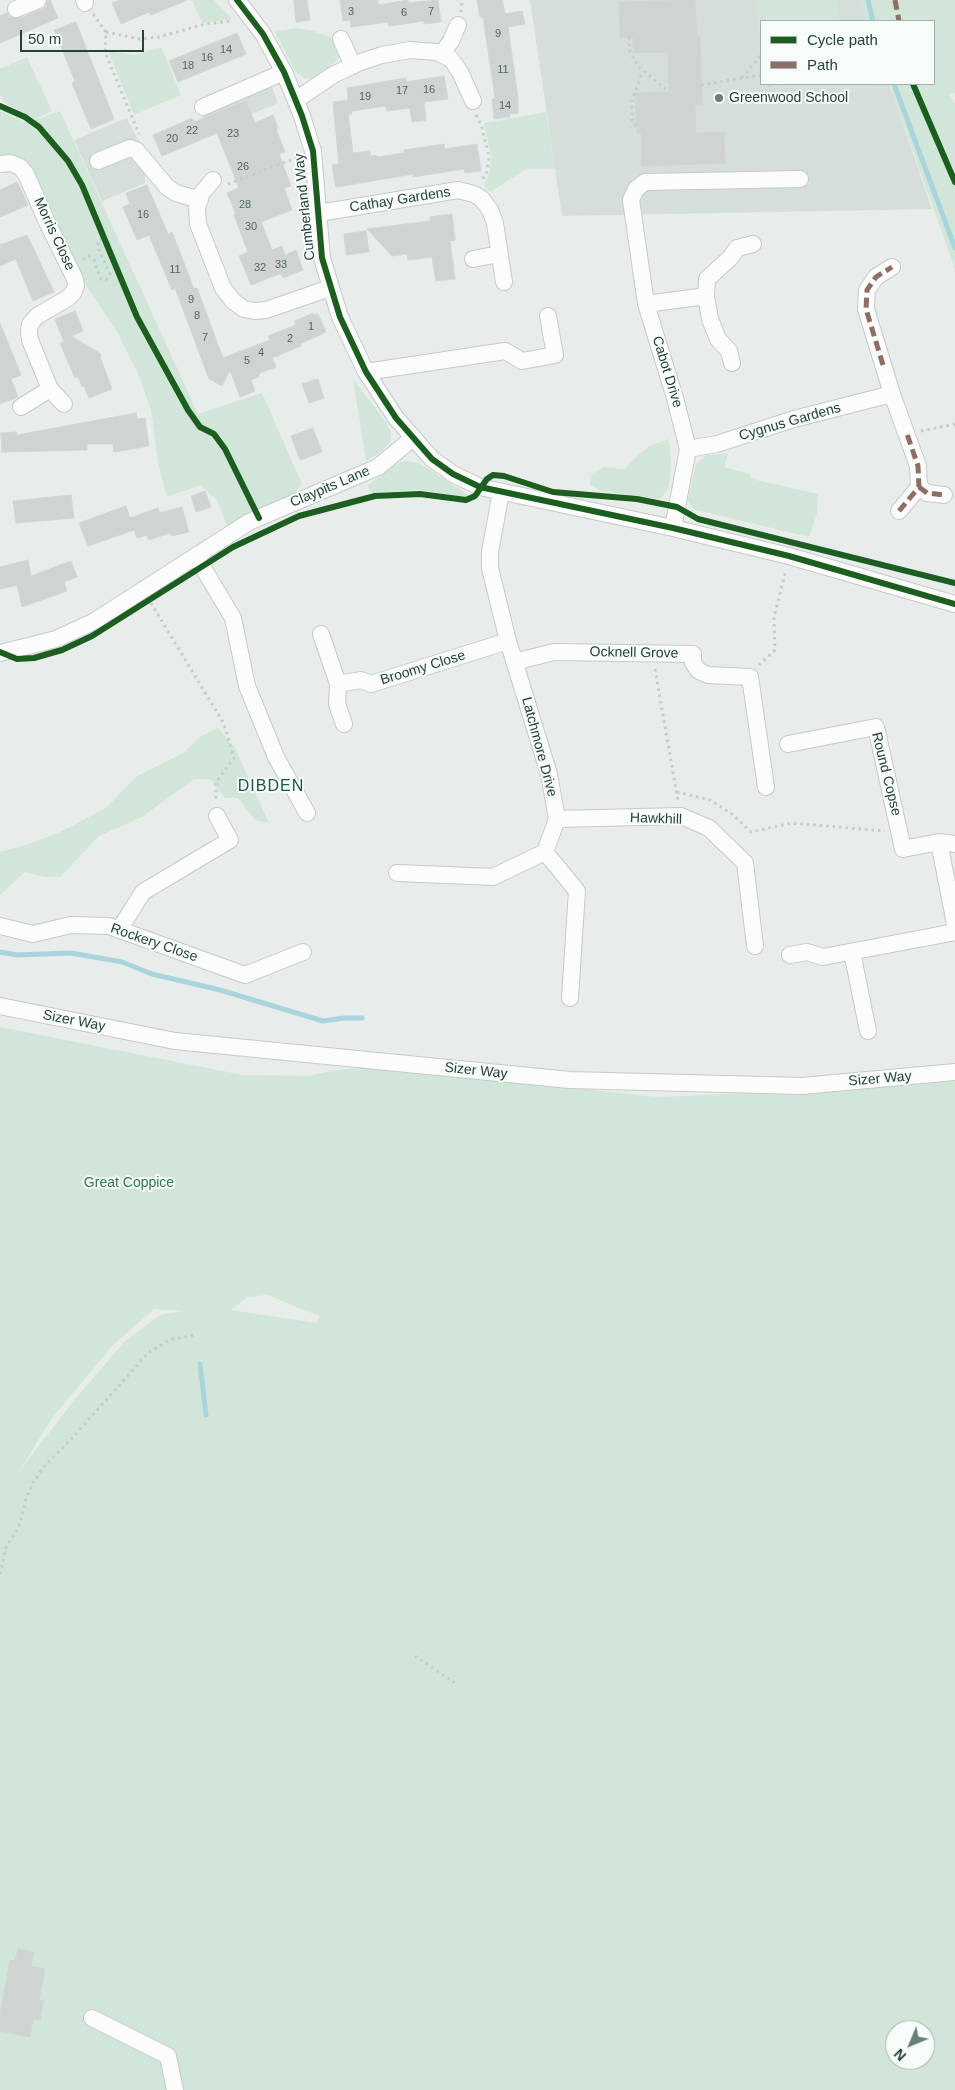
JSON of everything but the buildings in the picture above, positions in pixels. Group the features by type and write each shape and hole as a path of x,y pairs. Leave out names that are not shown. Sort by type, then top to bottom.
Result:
{"street":[{"path":"16,9 38,0"},
{"name":"Cumberland Way","path":"236,0 263,34 284,72 296,100 313,151 322,258 340,316 366,372 396,418 413,438"},
{"path":"442,53 458,25"},
{"path":"341,38 353,66"},
{"path":"296,100 333,75 353,66 382,55 410,50 442,53 451,59 460,72 473,101"},
{"path":"203,107 284,72"},
{"path":"98,161 130,148 136,150 167,186 176,193 200,200"},
{"name":"Morris Close","path":"0,164 12,163 20,167 26,174 75,279 76,286 73,293 68,298 37,316 30,324 29,330 30,340 50,389 64,404"},
{"name":"Cabot Drive","path":"673,528 688,449 676,398 646,304 631,200 636,189 644,182 800,179"},
{"path":"220,182 202,192 197,208 198,224 223,288 233,301 244,309 254,311 266,310 330,288"},
{"name":"Cathay Gardens","path":"319,213 458,190 474,194"},
{"path":"474,194 482,199 490,210 495,223 504,282"},
{"path":"732,363 729,351 718,339 710,320 706,296 707,279 731,257 737,248 753,244"},
{"path":"473,259 499,254"},
{"path":"892,267 876,277 867,290 866,309 892,394 918,466 919,487 899,511"},
{"path":"646,304 706,296"},
{"path":"366,372 505,351 522,361 554,355 548,316"},
{"path":"22,407 50,389"},
{"name":"Cygnus Gardens","path":"688,449 717,444 794,419 892,394"},
{"path":"413,438 432,458 454,474 480,487 673,528 789,556 955,604"},
{"name":"Claypits Lane","path":"0,652 56,639 85,625 249,522 378,467 413,438"},
{"path":"919,487 927,493 944,495"},
{"name":"Latchmore Drive","path":"501,492 490,552 490,568 514,662 549,774 557,819"},
{"path":"196,556 233,618 247,686 276,756 307,813"},
{"path":"321,634 338,684 337,704 344,724"},
{"name":"Broomy Close","path":"338,684 361,680 370,684 508,641"},
{"name":"Ocknell Grove","path":"514,662 554,652 693,654 693,664 699,671 708,675 750,677"},
{"path":"750,677 766,787"},
{"name":"Round Copse","path":"788,744 876,727 903,848 947,843"},
{"path":"119,930 143,892 230,840 217,816"},
{"name":"Hawkhill","path":"557,819 681,816 708,828 745,863 755,946"},
{"path":"397,873 493,877 545,852 557,819"},
{"path":"947,843 955,924"},
{"path":"545,852 577,891 570,998"},
{"name":"Rockery Close","path":"0,926 33,934 71,925 109,926 245,975 303,952"},
{"path":"790,955 807,952 823,957 955,932"},
{"path":"852,952 868,1031"},
{"name":"Sizer Way","path":"0,1006 176,1041 570,1080 802,1086 955,1072"},
{"path":"92,2018 168,2056 175,2090"}],"path":[{"path":"84,2 106,32 105,52 140,139"},
{"path":"106,32 140,39 159,37 206,24 252,18"},
{"path":"629,37 632,58 643,71 658,81 669,92"},
{"path":"742,78 760,56"},
{"path":"636,126 632,123 632,100 643,71"},
{"path":"701,85 760,75"},
{"path":"473,101 472,106 481,124 489,156 487,172 474,194"},
{"path":"220,182 313,151"},
{"path":"100,228 108,246"},
{"path":"75,279 87,275 84,258 89,256 94,260 102,279 106,280 110,274 98,248 98,241 104,237"},
{"path":"907,434 955,424"},
{"path":"750,677 763,659 775,650 774,617 789,556"},
{"path":"141,605 157,595"},
{"path":"149,600 224,724 234,758 216,782 217,816"},
{"path":"652,653 681,816"},
{"path":"677,792 710,800 732,814 751,832 791,823 900,832"},
{"path":"0,1574 6,1547 19,1527 26,1499 34,1481 46,1464 66,1445 148,1353 169,1340 194,1335"},
{"path":"415,1656 455,1683"}],"shaded area":[{"name":"Greenwood School","path":"530,0 860,0 867,20 760,20 760,85 889,85 932,209 562,216"},
{"path":"267,74 278,103 209,132 197,104"},
{"path":"127,118 144,152 145,183 102,201 74,140"}],"green space":[{"path":"192,0 214,0 232,19 202,23"},
{"path":"755,0 837,0 839,20 760,20 760,40"},
{"path":"860,0 955,0 955,93 949,94 955,104 955,269 889,85 935,85 935,20 867,20"},
{"path":"295,28 310,30 333,38 338,57 336,62 311,79 303,78 295,71 275,32"},
{"path":"161,47 181,95 134,115 108,51 135,55"},
{"path":"27,57 52,111 35,119 4,102 0,94 0,69"},
{"path":"0,111 28,123 60,111 198,414 262,393 302,484 289,500 228,528 217,500 200,485 167,497 158,463 151,410 137,371 117,332 87,287 28,165 14,155 0,159"},
{"path":"546,112 555,169 526,169 490,192 484,185 490,172 491,155 484,123"},
{"path":"353,379 386,422 391,432 390,442 382,451 366,461"},
{"path":"669,439 671,461 669,488 660,499 601,491 590,485 591,474 604,467 625,469 650,446"},
{"path":"728,454 724,467 750,474 752,479 818,494 817,514 809,537 693,509 688,500 696,464 707,455"},
{"path":"400,462 419,463 468,495 467,497 420,490 370,493 368,485"},
{"path":"218,728 235,748 269,823 255,820 238,798 225,798 210,779 194,779 142,817 99,836 60,877 44,877 25,872 0,895 0,852 26,845 60,832 106,808 137,776 183,753 201,736"},
{"name":"Great Coppice","path":"0,1027 243,1075 308,1076 337,1070 373,1067 658,1097 861,1088 955,1076 955,2090 0,2090","holes":["268,1295 320,1316 316,1323 231,1310 247,1297","154,1309 182,1311 160,1315 124,1342 76,1398 20,1470 52,1418 113,1345"]}],"waterway":[{"path":"868,0 873,20"},
{"path":"894,85 955,248"},
{"path":"0,952 17,955 71,953 122,962 152,974 220,990 323,1021 362,1018"},
{"path":"200,1364 206,1415"}],"marked path":[{"path":"895,0 899,20"},
{"path":"883,365 866,309 867,290 876,277 892,267"},
{"path":"899,511 919,487 918,466 907,434"},
{"path":"919,487 927,493 944,495"}],"cycle path":[{"path":"237,0 263,34 284,72 302,116 313,151 322,258 340,317 366,372 396,418 432,459 453,474 480,487 673,528 789,556 955,604"},
{"path":"913,85 955,182"},
{"path":"0,106 25,117 39,127 68,161 82,185 137,317 188,410 200,427 214,434 225,449 259,518"},
{"path":"0,652 17,659 34,658 62,650 92,636 233,547 299,516 375,496 420,494 466,500 475,496 487,479 493,475 504,476 553,492 637,499 677,507 698,519 955,583"}],"place":[{"name":"Greenwood School","path":"719,98"}],"district":[{"name":"DIBDEN","path":"271,787"}]}
